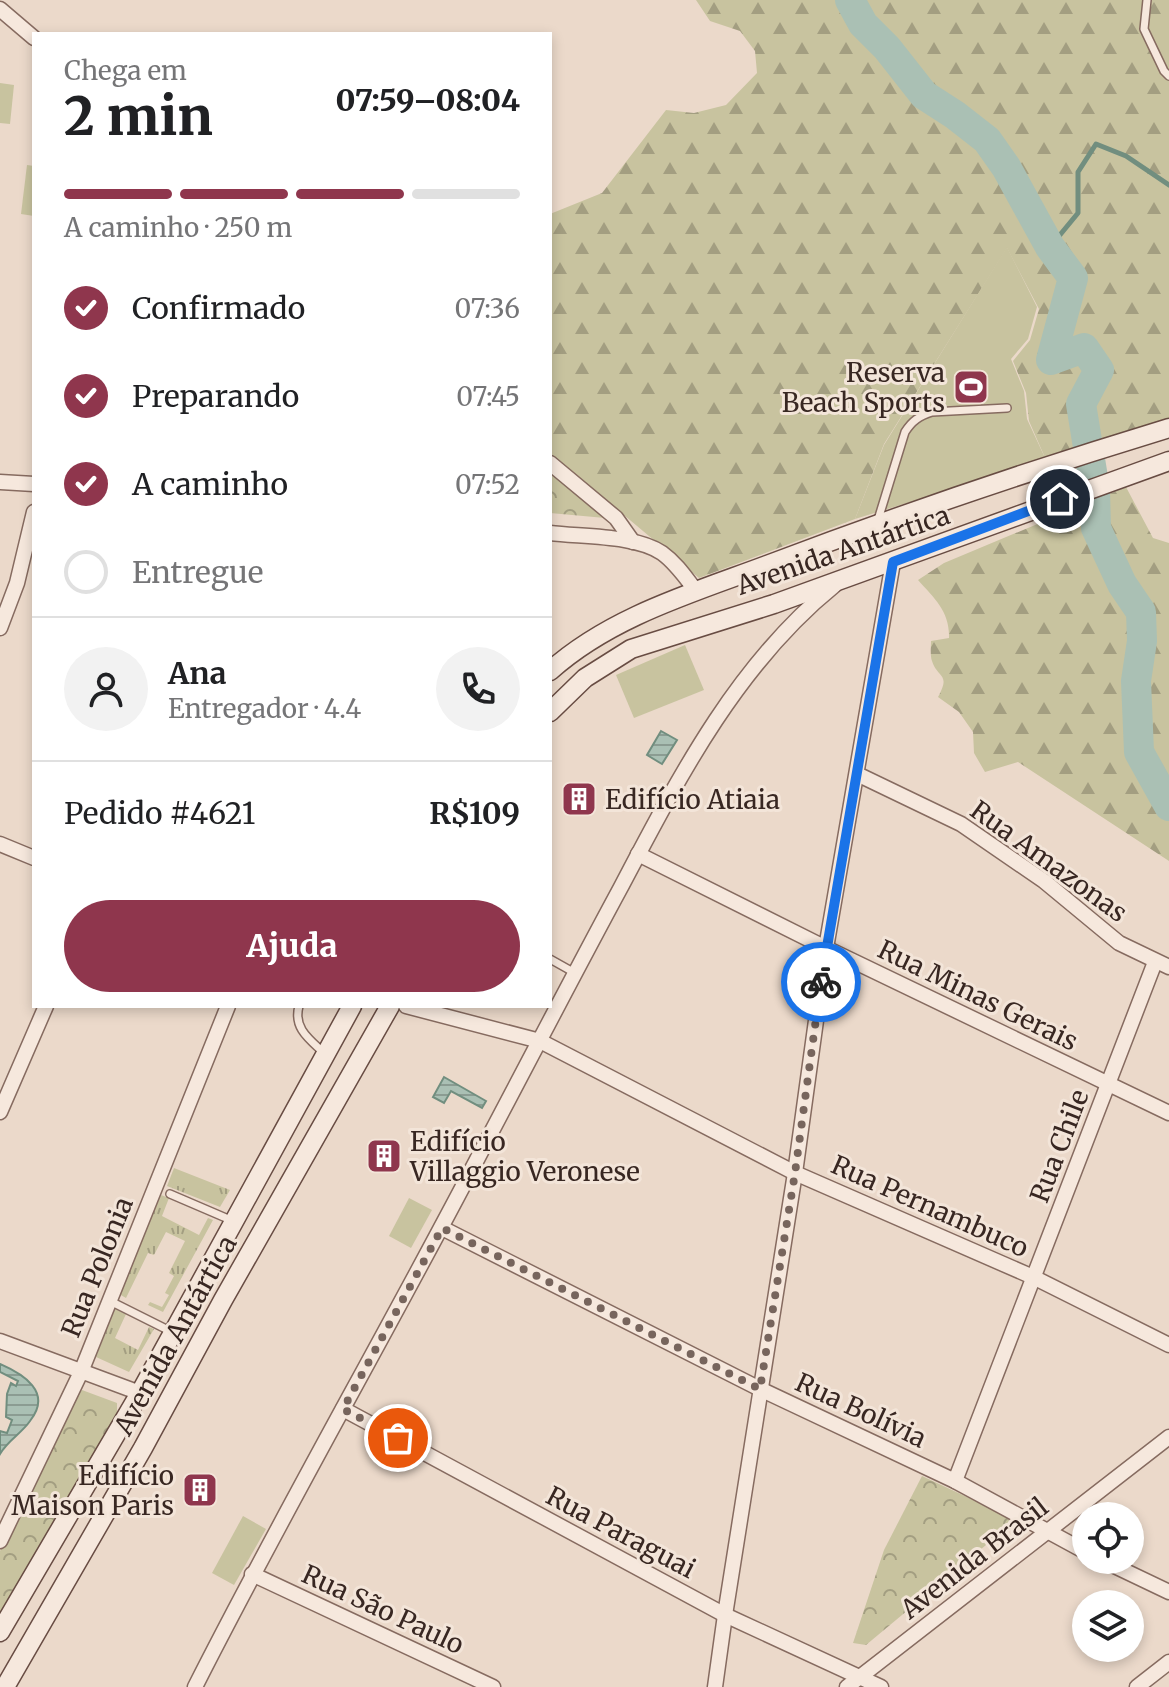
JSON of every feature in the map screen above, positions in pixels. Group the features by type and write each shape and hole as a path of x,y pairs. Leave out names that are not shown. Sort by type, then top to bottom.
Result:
{"main road":[{"name":"Avenida Antártica","path":"552,669 597,635 696,591 1050,466 1169,428"},
{"name":"Avenida Antártica","path":"552,710 585,678 631,649 774,604 1169,461"},
{"path":"696,591 715,622"},
{"name":"Avenida Antártica","path":"0,1632 140,1393 326,1055 348,1008"},
{"name":"Avenida Antártica","path":"5,1687 143,1448 389,1008"},
{"path":"198,1284 223,1300"}],"street":[{"path":"0,9 32,36"},
{"path":"552,465 616,518 633,542"},
{"path":"0,482 32,484"},
{"path":"0,628 17,583 32,520"},
{"path":"552,533 633,542 664,554 696,591"},
{"path":"715,1687 795,1173 826,948 893,562"},
{"path":"195,1687 252,1574 442,1228 701,739 791,625 845,578"},
{"name":"Rua Amazonas","path":"857,774 961,824 1044,881 1119,943 1162,965"},
{"path":"0,844 32,857"},
{"name":"Rua Minas Gerais","path":"638,854 1169,1113"},
{"name":"Rua Chile","path":"955,1481 1109,1084 1162,965"},
{"path":"0,1112 45,1008"},
{"name":"Rua Polonia","path":"0,1541 81,1372 227,1008"},
{"name":"Rua Pernambuco","path":"414,1008 540,1041 795,1173 1033,1277 1169,1345"},
{"name":"Rua Bolívia","path":"442,1228 760,1389 955,1481 1072,1545"},
{"path":"0,1341 140,1393"},
{"name":"Rua Paraguai","path":"343,1409 725,1615 881,1687"},
{"name":"Avenida Brasil","path":"847,1687 1169,1437"},
{"name":"Rua São Paulo","path":"252,1574 493,1687"},
{"path":"1131,1574 1169,1592"},
{"path":"1137,1687 1169,1662"}],"lane":[{"path":"1147,0 1144,29 1169,76"},
{"path":"876,526 905,432 911,422 932,412 1007,408"},
{"path":"552,960 575,973"},
{"path":"299,1008 297,1022 301,1031 326,1055"},
{"path":"170,1194 233,1221"},
{"path":"110,1301 172,1332"}],"green space":[{"path":"696,0 1169,0 1169,418 1046,460 1029,421 1026,393 1013,361 1030,340 1039,309 1007,248 884,444 855,519 699,578 552,455 552,213 602,193 666,110 694,113 726,105 757,73 755,51 740,31 710,21"},
{"path":"0,83 14,85 10,124 0,123"},
{"path":"27,165 32,166 32,216 21,214"},
{"name":"Reserva Beach Sports","path":"1007,247 1037,307 1028,339 1011,359 1024,391 1027,419 1046,460 855,519 884,445"},
{"path":"552,469 605,518 552,513"},
{"path":"1126,487 1153,538 1169,543 1169,861 1018,762 985,772 974,753 973,732 959,712 938,697 943,680 932,661 931,641 949,638 949,629 940,606 918,580 944,563"},
{"path":"685,645 704,690 634,718 616,675"},
{"path":"174,1168 230,1190 220,1207 167,1186"},
{"path":"161,1195 169,1198 162,1216 199,1235 208,1218 213,1220 163,1312 148,1305 150,1302 162,1307 169,1295 165,1293 174,1276 169,1273 185,1241 166,1232 154,1255 148,1253 126,1298 119,1294"},
{"path":"409,1198 432,1210 411,1248 389,1236"},
{"path":"115,1309 126,1314 115,1338 138,1350 149,1327 154,1329 129,1372 96,1357"},
{"path":"82,1390 117,1403 117,1415 0,1624 0,1551"},
{"path":"922,1476 1016,1520 866,1645 853,1643 884,1550"},
{"path":"243,1516 266,1529 234,1585 212,1573"}],"shaded area":[{"path":"661,731 677,740 662,764 647,755"},
{"path":"444,1077 486,1101 482,1108 451,1091 444,1103 433,1097"},
{"path":"0,1364 26,1379 37,1393 38,1401 30,1421 0,1454 0,1431 7,1433 12,1420 6,1417 7,1394 11,1383 16,1386 18,1381 0,1372"}],"waterway":[{"path":"850,0 863,24 887,48 924,95 987,140 1006,167 1050,247 1073,278 1051,360 1084,348 1099,370 1081,404 1095,490 1096,528 1122,584 1141,612 1142,641 1136,681 1139,752 1169,806"},
{"path":"1050,247 1078,213 1078,172 1096,144 1126,156 1169,185"}],"way so far":[{"path":"398,1438 343,1409 442,1228 760,1389 795,1173 821,982"}],"place":[{"name":"Reserva Beach Sports","path":"971,387"},
{"name":"Edifício Atiaia","path":"579,799"},
{"name":"Edifício Villaggio Veronese","path":"384,1156"},
{"name":"Edifício Maison Paris","path":"200,1490"}],"route":[{"path":"821,982 893,562 1060,499"}]}
